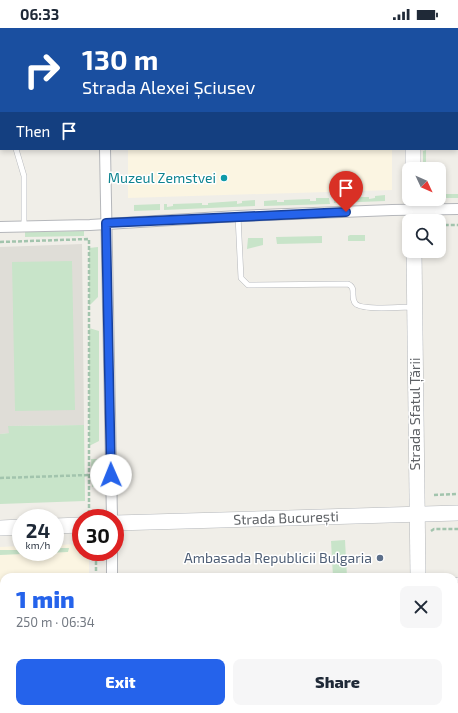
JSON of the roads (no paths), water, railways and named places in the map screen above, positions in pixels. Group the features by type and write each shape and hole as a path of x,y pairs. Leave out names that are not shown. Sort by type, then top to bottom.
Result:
{"main road":[{"path":"413,150 414,162"},
{"name":"Strada Sfatul Țării","path":"414,258 418,573"},
{"name":"Strada București","path":"124,524 458,513"},
{"path":"0,528 12,527"}],"street":[{"path":"105,150 112,509"},
{"path":"0,227 238,216 458,209"},
{"path":"112,561 112,573"}],"lane":[{"path":"16,150 24,176 24,226"},
{"path":"238,216 240,278 248,285 348,284 352,286 354,290 353,299 358,306 367,308 414,307"}],"place":[{"name":"Muzeul Zemstvei","path":"224,178"},
{"name":"Ambasada Republicii Bulgaria","path":"380,558"}]}
